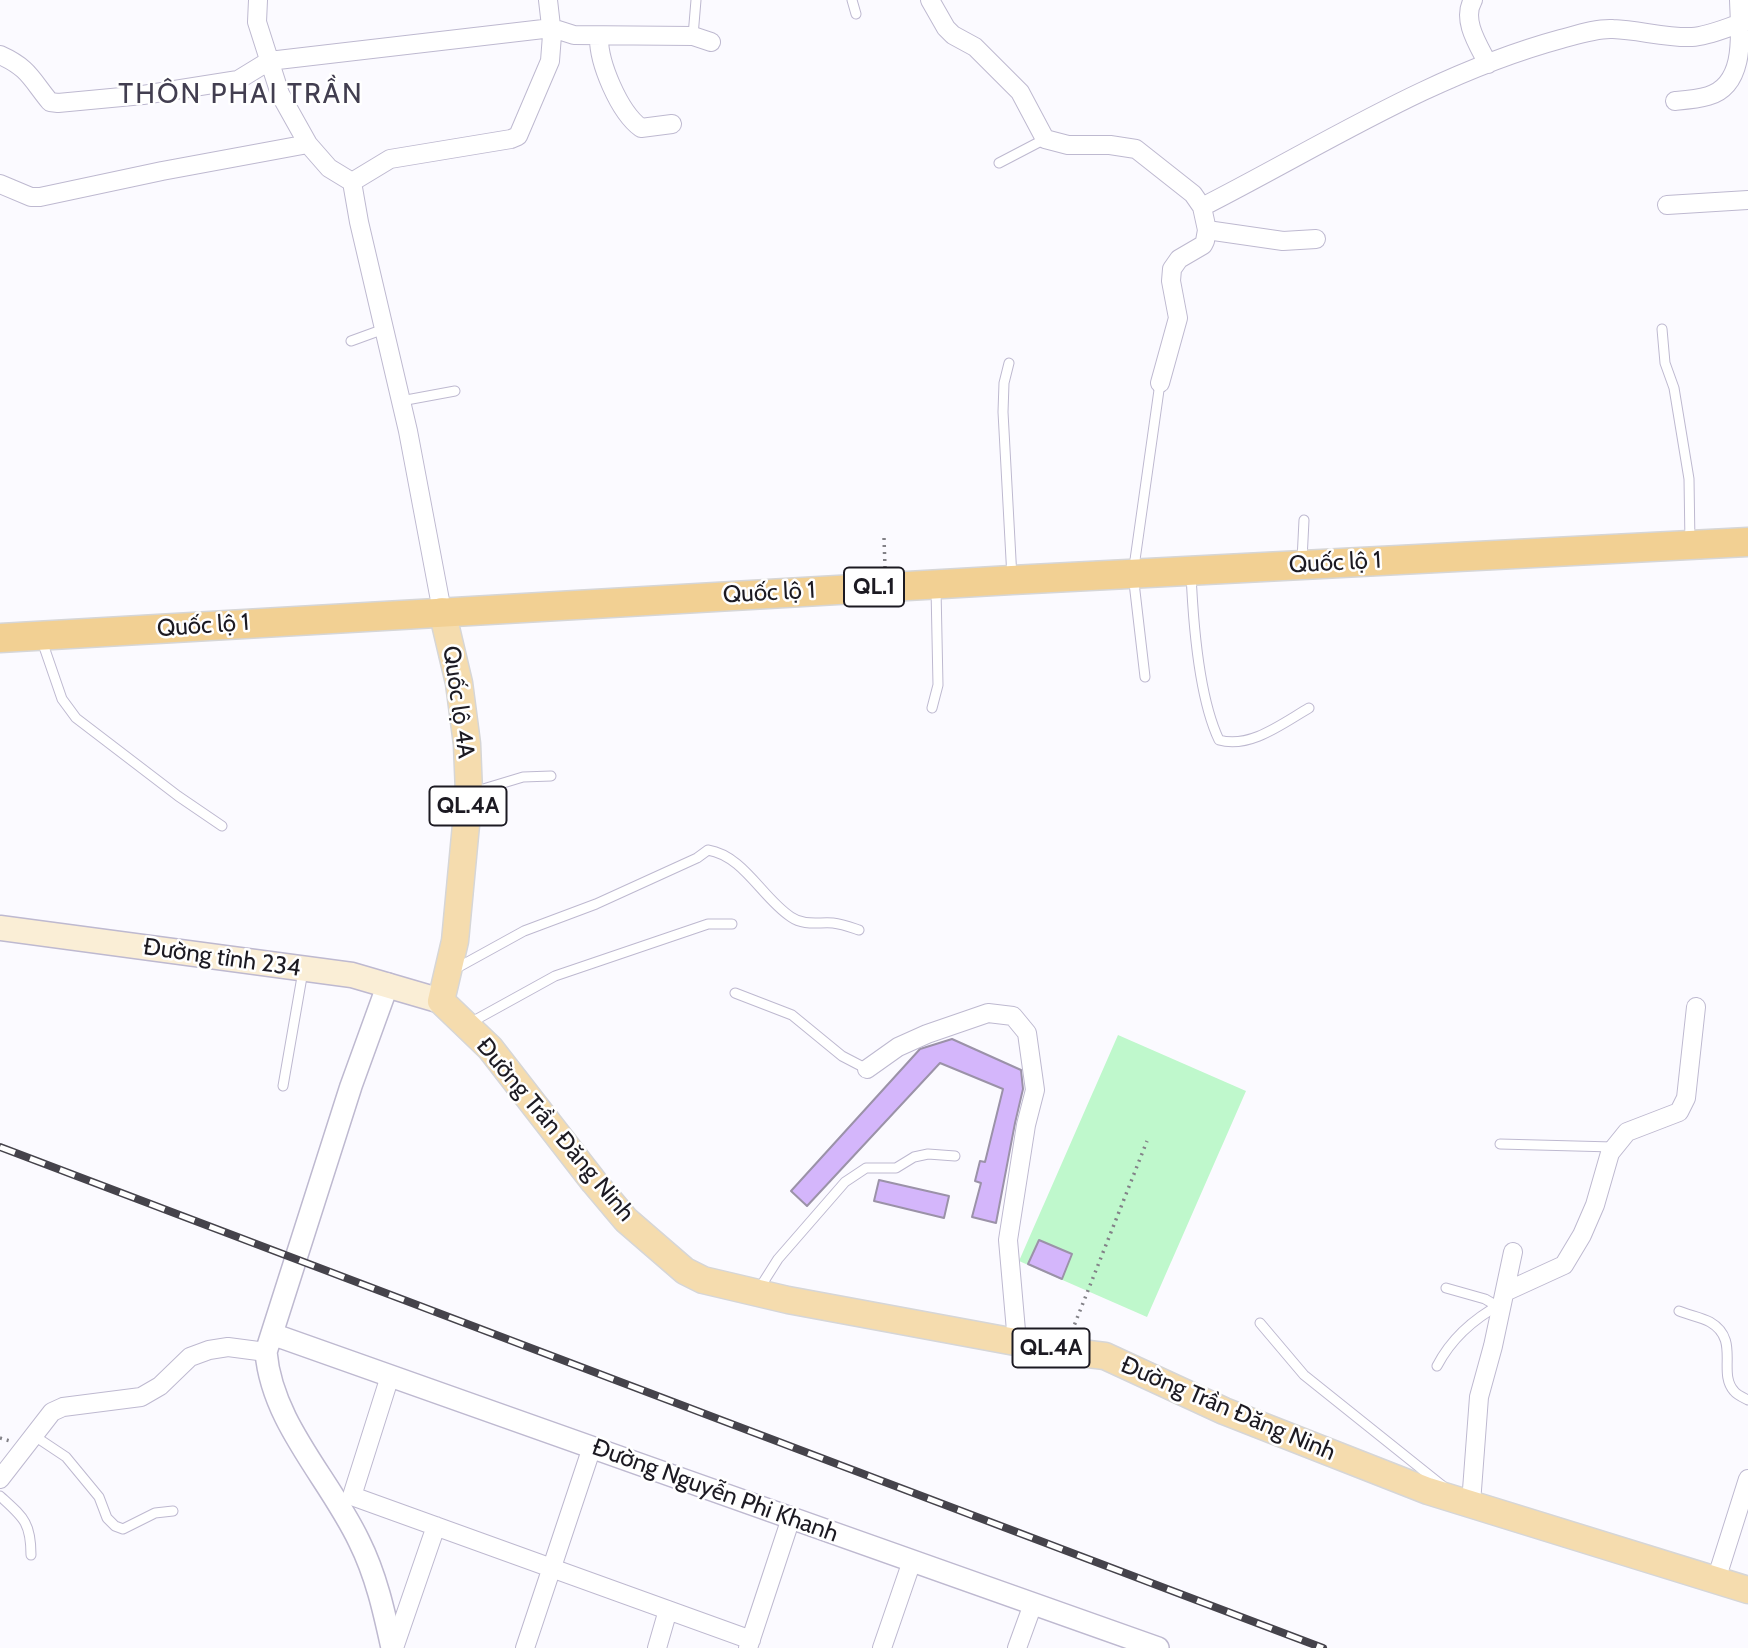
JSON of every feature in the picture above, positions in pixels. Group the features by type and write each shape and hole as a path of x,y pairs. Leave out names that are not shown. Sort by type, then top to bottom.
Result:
{"highway":[{"name":"Quốc lộ 1","path":"0,638 442,611 1748,542"}],"main road":[{"name":"Quốc lộ 4A","path":"440,1001 455,941 469,793 467,744 459,683 442,611"},
{"name":"Đường tỉnh 234","path":"0,928 352,975 440,1001"},
{"name":"Đường Trần Đăng Ninh","path":"440,1001 490,1048 626,1220 685,1271 703,1280 756,1294 1064,1351 1105,1356 1274,1431 1428,1491 1748,1590"}],"street":[{"path":"258,0 257,22 280,94 308,144 329,169 352,182 401,401 442,611"},
{"path":"352,182 390,159 518,136 550,61 552,28 548,0"},
{"path":"930,0 946,28 975,47 1020,92 1045,139 1068,145 1110,145 1136,149 1193,194 1202,208 1207,230 1203,246 1179,259 1172,269 1171,281 1178,318 1160,383"},
{"path":"1473,0 1469,20 1488,64"},
{"path":"1675,101 1711,96 1731,81 1737,64 1744,22 1739,0"},
{"path":"1202,208 1359,121 1468,70 1561,39 1611,29 1695,37 1744,22"},
{"path":"0,55 18,63 33,77 50,102 58,103 143,95 238,80 269,61 552,28 574,35 693,36 711,42"},
{"path":"599,36 598,49 603,63 619,100 635,123 642,128 672,124"},
{"path":"0,184 31,197 40,197 308,144"},
{"path":"1667,205 1748,200"},
{"path":"1207,230 1283,241 1316,239"},
{"path":"388,984 351,1086 269,1343 268,1371 274,1392 296,1434 359,1541 382,1600 393,1648"},
{"path":"1502,1300 1564,1265 1591,1215 1605,1177 1610,1153 1628,1132 1679,1112 1686,1098 1696,1007"},
{"path":"867,1069 898,1047 988,1013 1013,1016 1027,1033 1035,1090 1026,1125 1008,1240 1017,1342"},
{"path":"1465,1501 1479,1397 1513,1252"},
{"path":"0,1479 51,1412 63,1407 141,1397 160,1386 190,1357 209,1350 269,1343"},
{"name":"Đường Nguyễn Phi Khanh","path":"269,1343 390,1376 1158,1648"},
{"path":"390,1376 352,1496 668,1610 749,1644 791,1518"},
{"path":"525,1648 592,1447"},
{"path":"1716,1580 1748,1479"},
{"path":"393,1648 436,1526"},
{"path":"882,1648 912,1561"},
{"path":"1017,1648 1033,1604"},
{"path":"657,1648 668,1610"}],"lane":[{"path":"693,36 696,0"},
{"path":"852,0 856,14"},
{"path":"999,163 1045,139"},
{"path":"351,341 384,329"},
{"path":"1662,329 1665,363 1674,388 1689,479 1690,545"},
{"path":"1009,363 1004,383 1003,412 1012,580"},
{"path":"1145,677 1133,574 1160,383"},
{"path":"401,401 455,391"},
{"path":"1302,565 1304,520"},
{"path":"1191,571 1192,608 1209,719 1219,740 1231,743 1267,733 1309,708"},
{"path":"932,708 937,684 935,584"},
{"path":"41,636 62,699 76,718 222,826"},
{"path":"469,793 523,777 551,776"},
{"path":"447,974 524,931 596,904 697,858 708,850 719,852 735,864 793,919 818,924 830,923 859,930"},
{"path":"466,1025 555,976 708,924 732,924"},
{"path":"283,1086 304,969"},
{"path":"735,993 792,1015 842,1056 867,1069"},
{"path":"1500,1144 1615,1147"},
{"path":"756,1294 778,1259 845,1182 866,1168 896,1168 914,1157 928,1154 955,1156"},
{"path":"1446,1288 1485,1299 1502,1300"},
{"path":"1437,1366 1445,1350 1470,1325 1502,1300"},
{"path":"1679,1311 1710,1322 1722,1332 1728,1350 1728,1376 1733,1391 1748,1400"},
{"path":"1260,1323 1304,1375 1465,1501"},
{"path":"33,1435 66,1457 99,1497 107,1518 114,1526 123,1529 155,1513 173,1511"},
{"path":"0,1496 27,1522 31,1537 31,1555"}],"path":[{"path":"884,538 885,587"},
{"path":"1064,1351 1147,1141"}],"green space":[{"path":"1118,1035 1246,1091 1147,1317 1019,1261"}],"building":[{"path":"952,1039 1021,1070 1023,1089 996,1223 972,1217 981,1183 975,1181 980,1161 985,1162 1003,1089 940,1063 807,1206 791,1191 920,1049"},
{"path":"879,1180 949,1196 944,1218 874,1201"},
{"path":"1039,1240 1072,1254 1062,1279 1028,1264"}],"railway":[{"path":"0,1147 1323,1648"}],"district":[{"name":"THÔN PHAI TRẦN","path":"241,95"}]}
